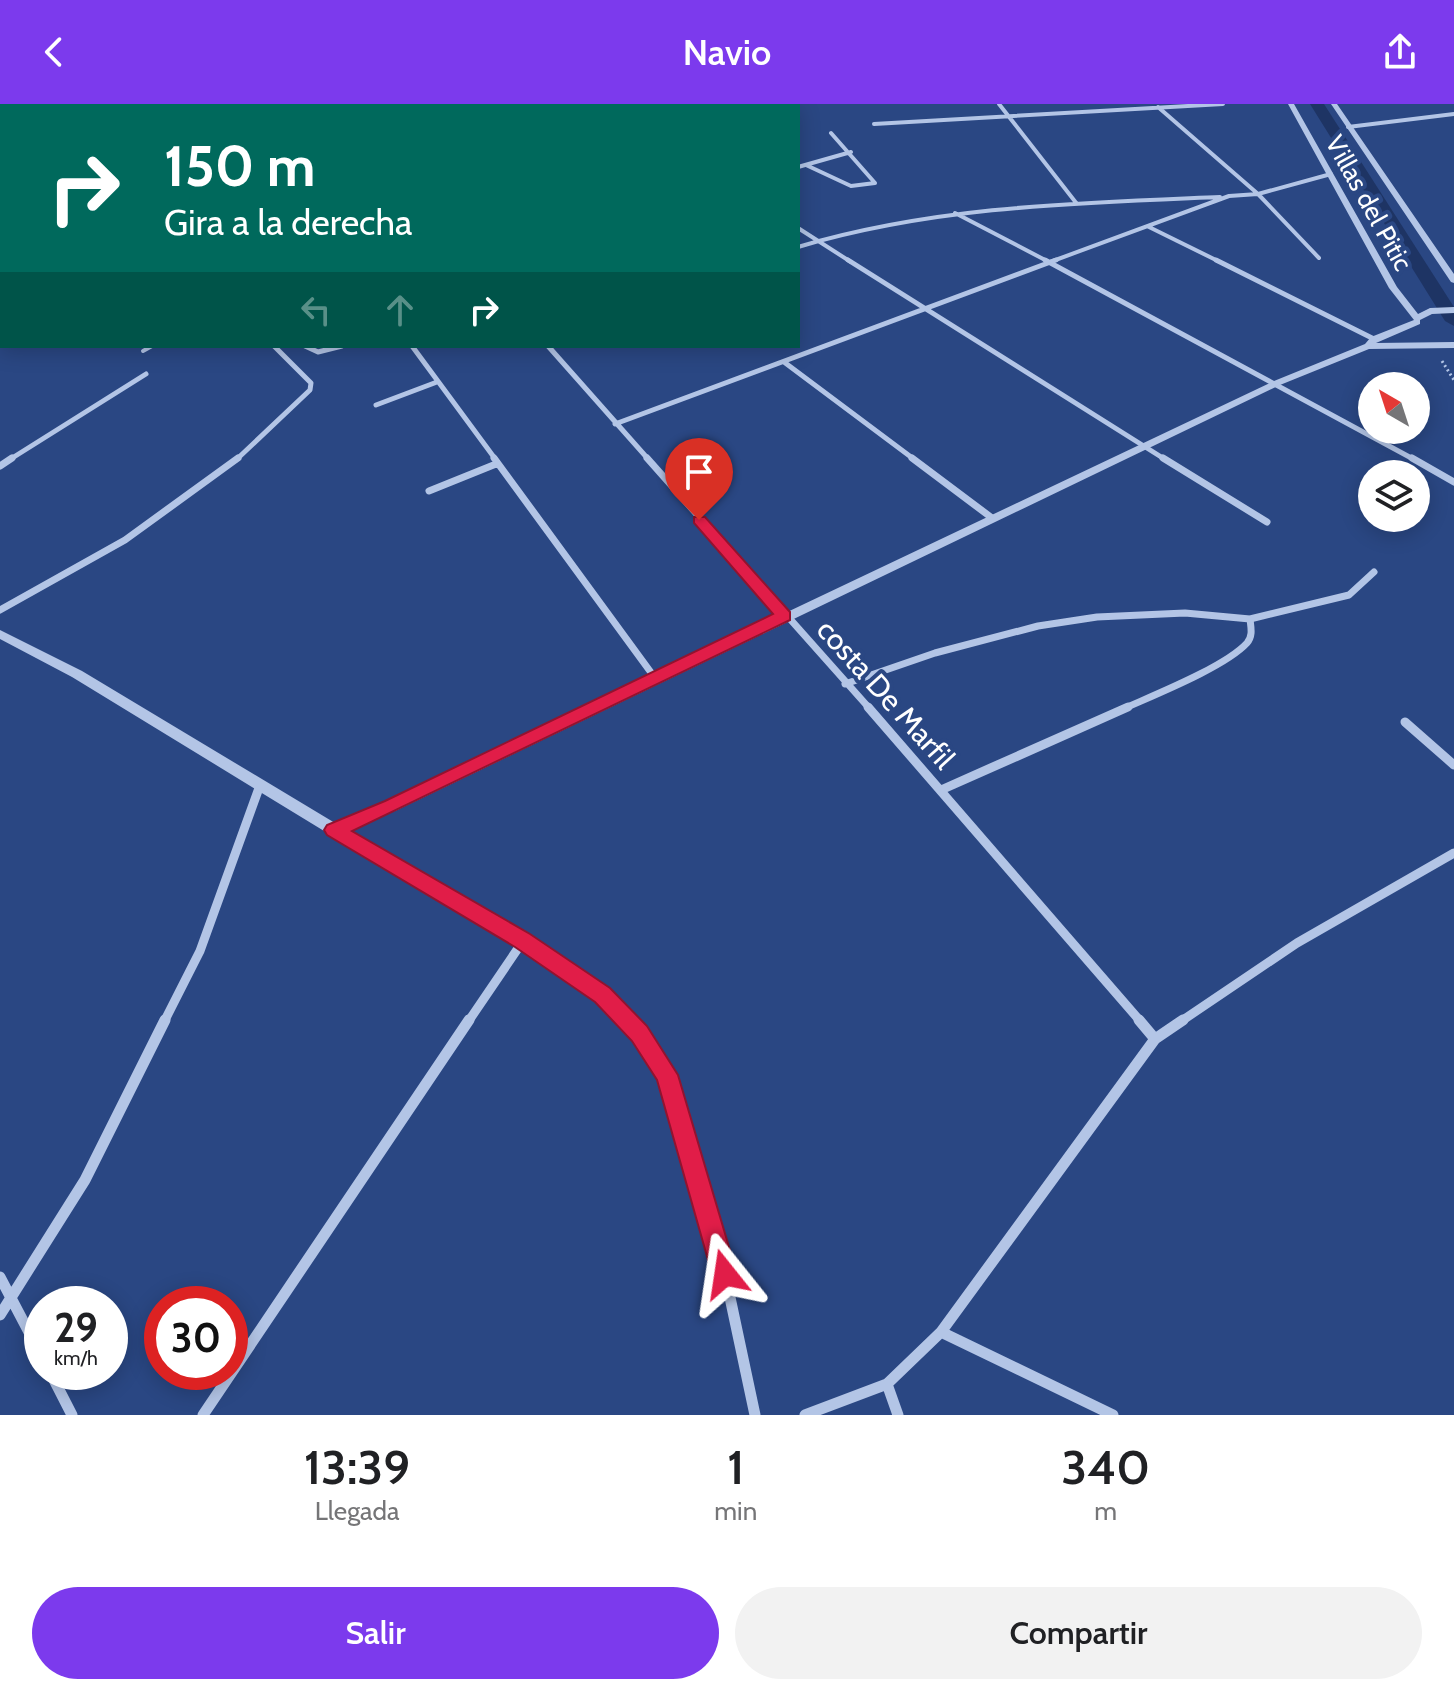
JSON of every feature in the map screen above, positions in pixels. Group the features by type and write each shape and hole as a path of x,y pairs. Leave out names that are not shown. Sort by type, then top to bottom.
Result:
{"street":[{"path":"999,104 1077,204"},
{"path":"874,124 1223,104"},
{"name":"Villas del Pitic","path":"1291,104 1393,288 1422,326"},
{"name":"Villas del Pitic","path":"1334,104 1454,280"},
{"path":"1156,106 1258,194 1319,258"},
{"path":"1348,127 1454,114"},
{"path":"806,165 851,186 875,183 851,152 831,133"},
{"path":"800,166 851,152"},
{"path":"800,246 849,231 955,213 1258,194 1331,174"},
{"path":"615,424 1053,264 1229,196"},
{"path":"955,213 1277,383 1454,482"},
{"path":"1149,227 1371,342 1454,344"},
{"path":"800,229 1267,522"},
{"path":"334,830 392,806 1277,383 1371,342 1422,326 1441,309 1454,310"},
{"path":"1422,326 1454,344"},
{"path":"0,610 108,553 228,470 261,440 310,390 311,383 276,348"},
{"path":"309,348 318,352 334,348"},
{"path":"413,348 655,678"},
{"name":"costa De Marfil","path":"550,348 941,790 1155,1039"},
{"path":"784,362 992,518"},
{"path":"0,466 146,374"},
{"path":"376,405 437,382"},
{"path":"429,491 496,464"},
{"path":"845,684 987,637 1053,624 1097,617 1185,613 1250,619 1349,595 1374,572"},
{"path":"941,790 1153,696 1223,660 1248,642 1252,631 1250,619"},
{"path":"0,634 77,674 259,788 523,941 602,995 639,1034 667,1075 725,1274 755,1415"},
{"path":"1405,722 1454,765"},
{"path":"0,1315 85,1180 200,951 259,788"},
{"path":"805,1415 887,1384 941,1332 1155,1039 1297,943 1454,853"},
{"path":"203,1415 523,941"},
{"path":"0,1277 24,1322"},
{"path":"941,1332 1113,1415"},
{"path":"887,1384 898,1415"},
{"path":"59,1390 72,1415"}],"lane":[{"path":"143,351 148,348"}],"waterway":[{"path":"1317,104 1454,321"}],"route":[{"path":"699,520 784,616 392,806 334,830 523,941 602,995 639,1034 667,1075 725,1274"}]}
